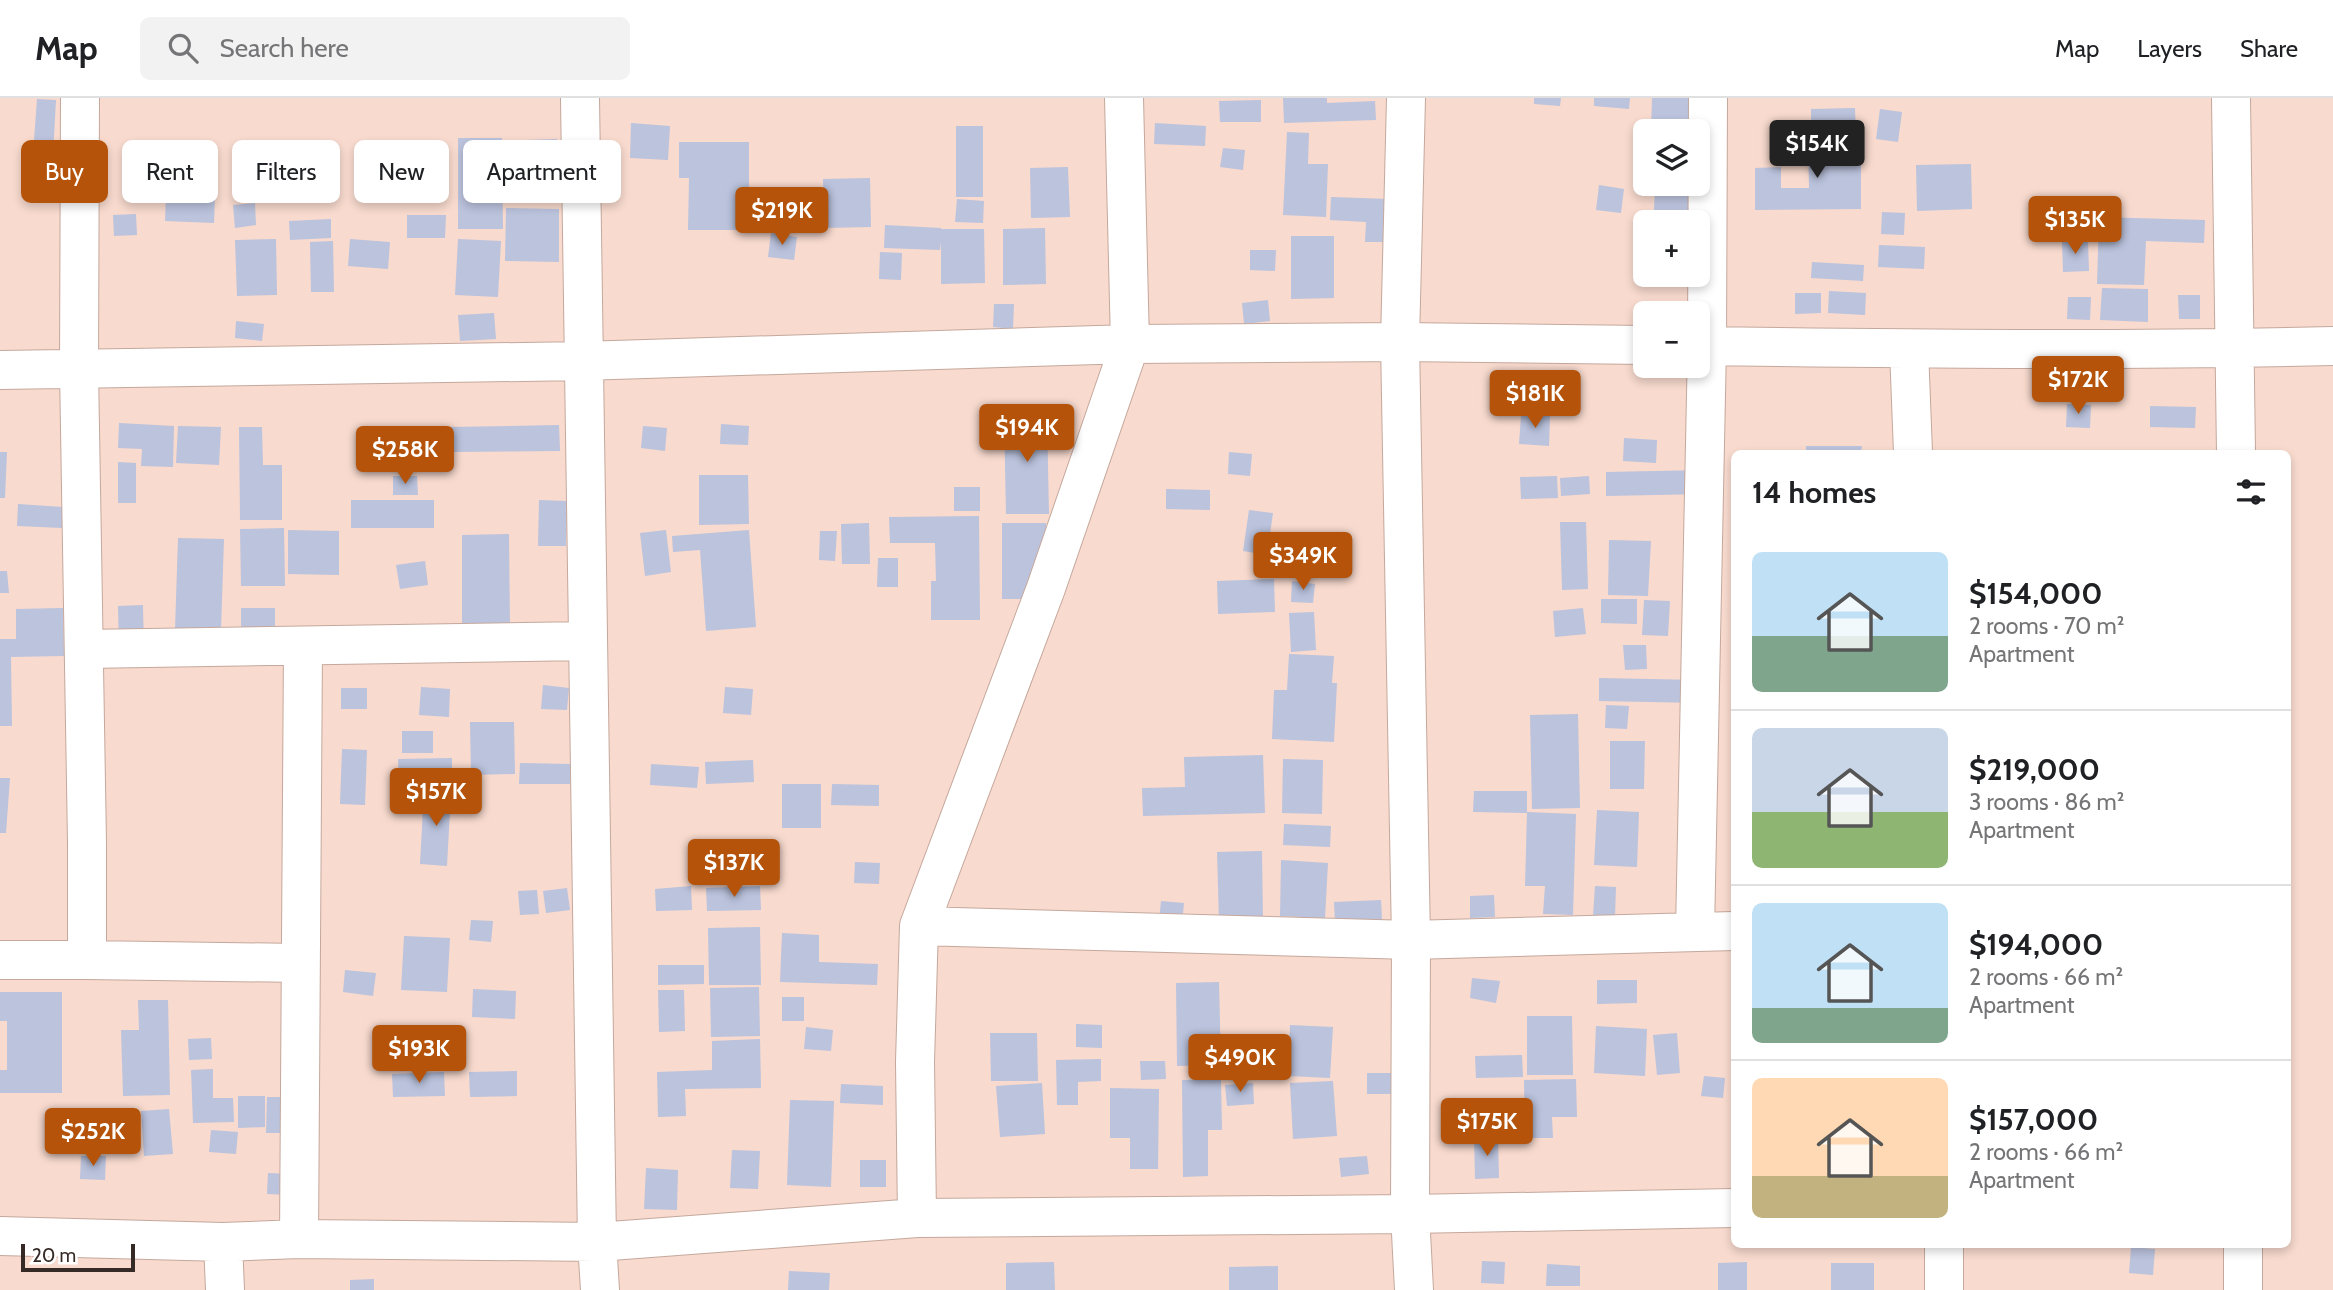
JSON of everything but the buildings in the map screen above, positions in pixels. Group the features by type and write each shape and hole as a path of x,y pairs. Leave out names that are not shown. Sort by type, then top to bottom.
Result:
{"street":[{"path":"80,98 79,369 87,960"},
{"path":"579,98 597,1242 600,1290"},
{"path":"917,1218 915,1062 919,926 1046,588 1130,344 1124,98"},
{"path":"1406,98 1400,342 1410,940 1410,1214 1414,1290"},
{"path":"1703,301 1708,98"},
{"path":"2231,98 2236,450"},
{"path":"0,370 582,361 1130,344 1400,342 1633,345"},
{"path":"1710,346 2235,349 2333,346"},
{"path":"1909,349 1913,450"},
{"path":"1695,932 1702,378"},
{"path":"84,649 587,641"},
{"path":"299,1240 303,646"},
{"path":"919,926 1410,940 1731,931"},
{"path":"0,960 300,963"},
{"path":"0,1236 223,1242 597,1242 917,1218 1731,1208"},
{"path":"223,1242 225,1290"},
{"path":"1944,1248 1944,1290"},
{"path":"2242,1248 2243,1290"}]}
